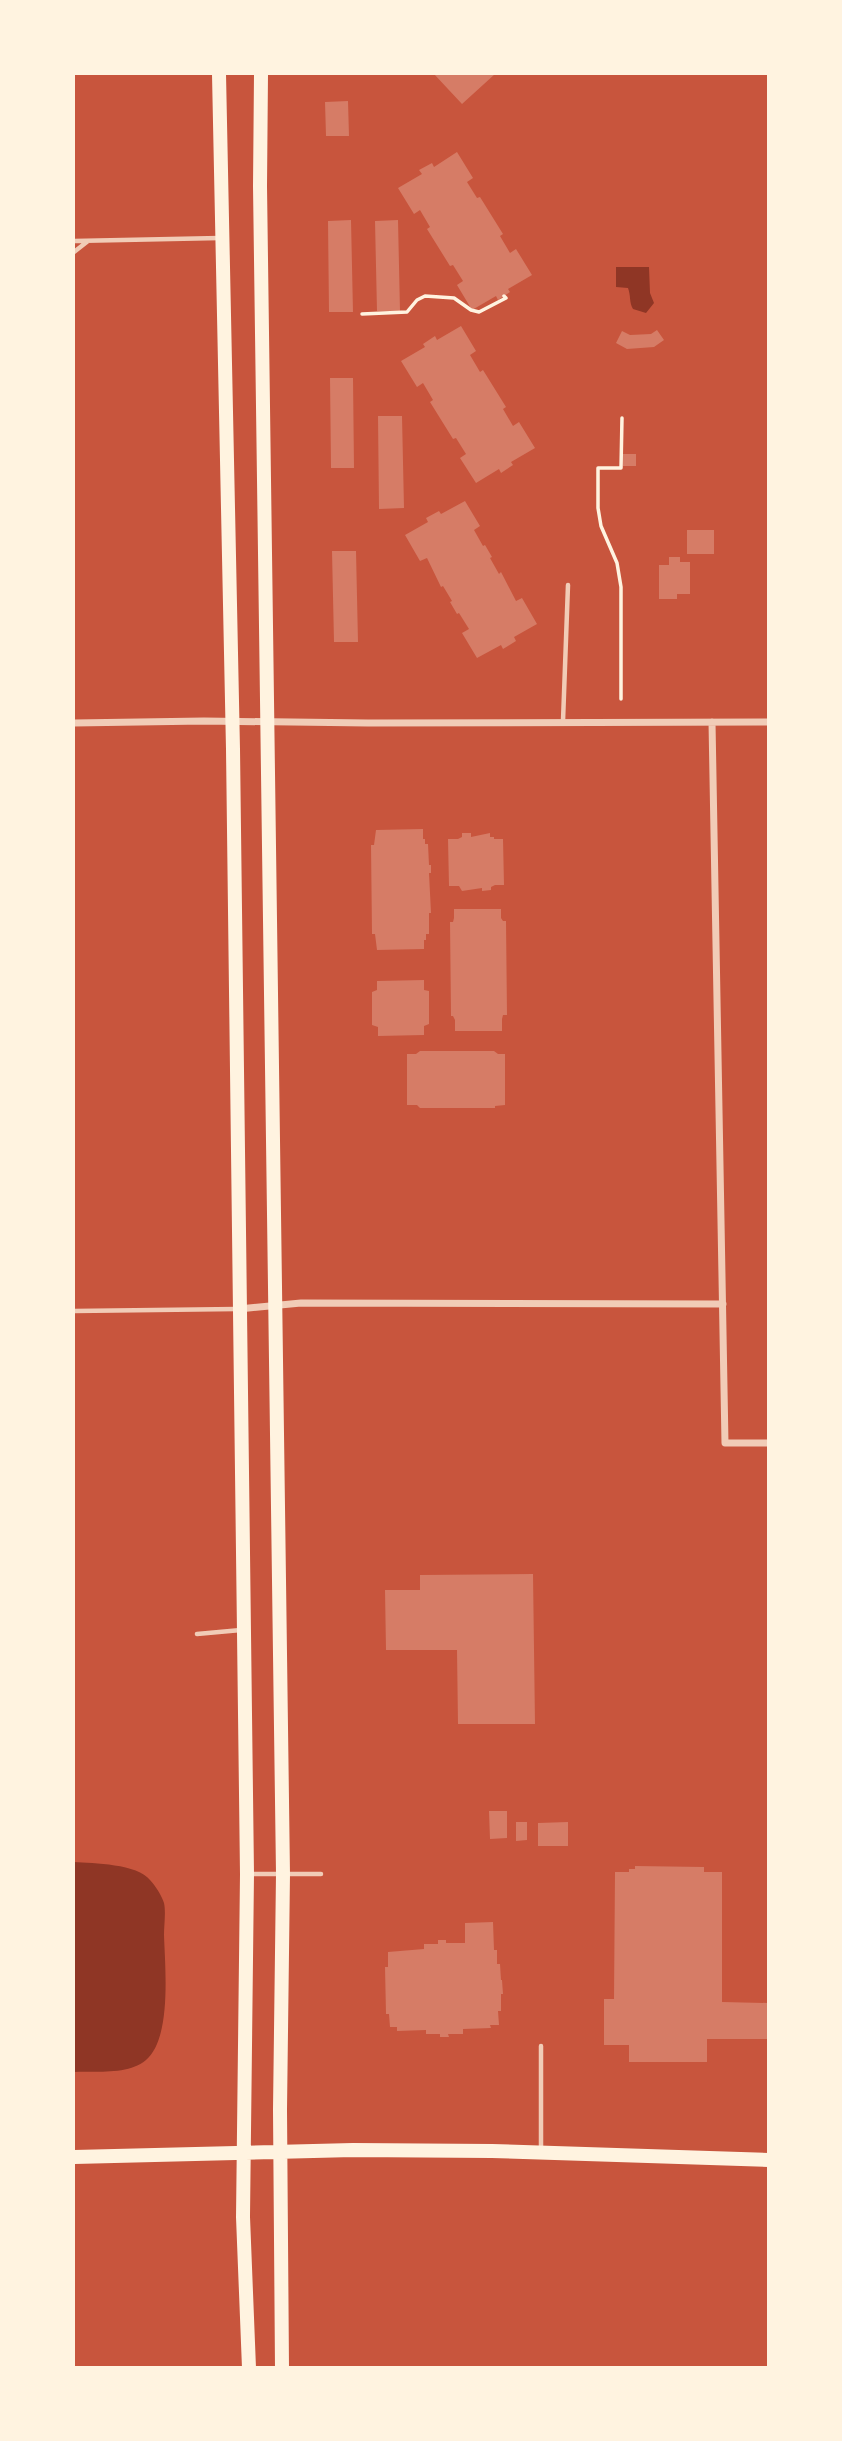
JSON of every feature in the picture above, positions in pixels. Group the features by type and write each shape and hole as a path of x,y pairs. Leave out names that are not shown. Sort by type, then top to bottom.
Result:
{"main road":[{"path":"219,74 232,721 247,1874 243,2152 249,2368"},
{"path":"261,74 260,186 283,1874 280,2151 282,2368"},
{"path":"74,2157 280,2151 480,2151 768,2160"}],"street":[{"path":"712,722 725,1443 768,1443"},
{"path":"74,723 768,722"},
{"path":"239,1309 276,1304 723,1304"}],"lane":[{"path":"74,241 224,238"},
{"path":"74,252 89,240"},
{"path":"563,722 568,585"},
{"path":"74,1311 239,1309"},
{"path":"197,1634 243,1630"},
{"path":"247,1874 321,1874"},
{"path":"541,2046 541,2153"}],"path":[{"path":"362,314 407,312 417,300 425,296 454,298 471,310 480,312 506,298 504,296"},
{"path":"621,699 621,587 617,563 601,526 598,468 621,468 622,418"}],"shaded area":[{"path":"616,267 649,267 650,293 654,303 646,313 633,309 628,288 616,287"},
{"path":"74,1862 115,1865 136,1871 152,1882 164,1903 166,1983 160,2036 146,2060 131,2068 74,2072"}],"building":[{"path":"434,74 495,74 462,104"},
{"path":"348,101 349,136 326,136 325,102"},
{"path":"457,152 473,178 467,182 477,198 480,197 503,234 500,236 510,253 516,249 532,275 508,289 510,292 498,300 496,296 472,310 457,285 463,281 453,265 450,266 427,229 430,227 420,210 414,214 398,188 422,174 419,170 432,163 434,167"},
{"path":"351,220 353,312 329,312 328,221"},
{"path":"398,220 400,311 377,311 375,221"},
{"path":"461,326 476,351 470,355 480,372 483,370 506,407 503,409 513,426 519,422 535,448 511,462 513,465 501,473 499,469 476,483 460,458 466,454 456,438 453,439 430,402 433,400 423,383 417,387 401,361 425,347 423,344 435,336 437,340"},
{"path":"657,330 664,340 654,347 627,349 616,343 622,331 630,335 651,334"},
{"path":"330,378 353,378 354,468 331,468"},
{"path":"378,416 402,416 404,508 379,509"},
{"path":"623,454 636,454 636,466 623,466"},
{"path":"465,501 480,526 474,530 492,557 490,558 499,574 501,572 516,601 522,598 537,624 514,637 516,641 503,649 501,645 477,658 462,633 469,629 459,613 457,614 443,586 441,587 427,558 420,561 405,535 428,522 426,518 439,511 441,514"},
{"path":"687,530 714,530 714,554 687,554"},
{"path":"332,551 356,551 358,642 334,642"},
{"path":"669,557 680,557 680,562 690,562 690,594 677,594 677,599 659,599 659,565 669,565"},
{"path":"423,829 423,839 425,844 428,844 431,865 431,913 424,949 377,950 375,934 372,934 371,845 374,845 376,830"},
{"path":"462,833 471,833 471,837 490,833 490,837 494,839 503,839 504,885 495,885 491,890 482,891 482,888 462,891 459,886 449,886 448,839 458,839 462,837"},
{"path":"454,909 501,909 501,918 506,921 507,1015 503,1015 502,1031 455,1031 455,1020 451,1016 450,922 453,922"},
{"path":"424,980 424,990 429,991 429,1024 424,1026 424,1035 378,1036 378,1027 372,1025 372,992 377,990 377,981"},
{"path":"420,1051 494,1051 505,1054 505,1105 495,1108 420,1108 417,1105 407,1105 407,1054"},
{"path":"533,1574 535,1724 458,1724 457,1650 386,1650 385,1590 420,1590 420,1575"},
{"path":"489,1811 507,1811 507,1838 490,1839"},
{"path":"516,1822 527,1822 527,1840 516,1841"},
{"path":"568,1822 568,1846 538,1846 538,1823"},
{"path":"635,1866 704,1867 704,1872 722,1872 722,2002 768,2003 768,2039 707,2039 707,2062 629,2062 629,2045 604,2045 604,1999 614,1999 615,1872 629,1872 629,1869 635,1869"},
{"path":"493,1922 494,1950 497,1950 497,1964 500,1964 503,1994 501,2011 498,2011 499,2025 463,2029 463,2034 448,2034 449,2037 426,2034 426,2030 397,2031 397,2027 390,2027 389,2014 386,2014 385,1967 388,1967 388,1952 424,1949 424,1944 438,1944 438,1940 465,1943 465,1923"}]}
